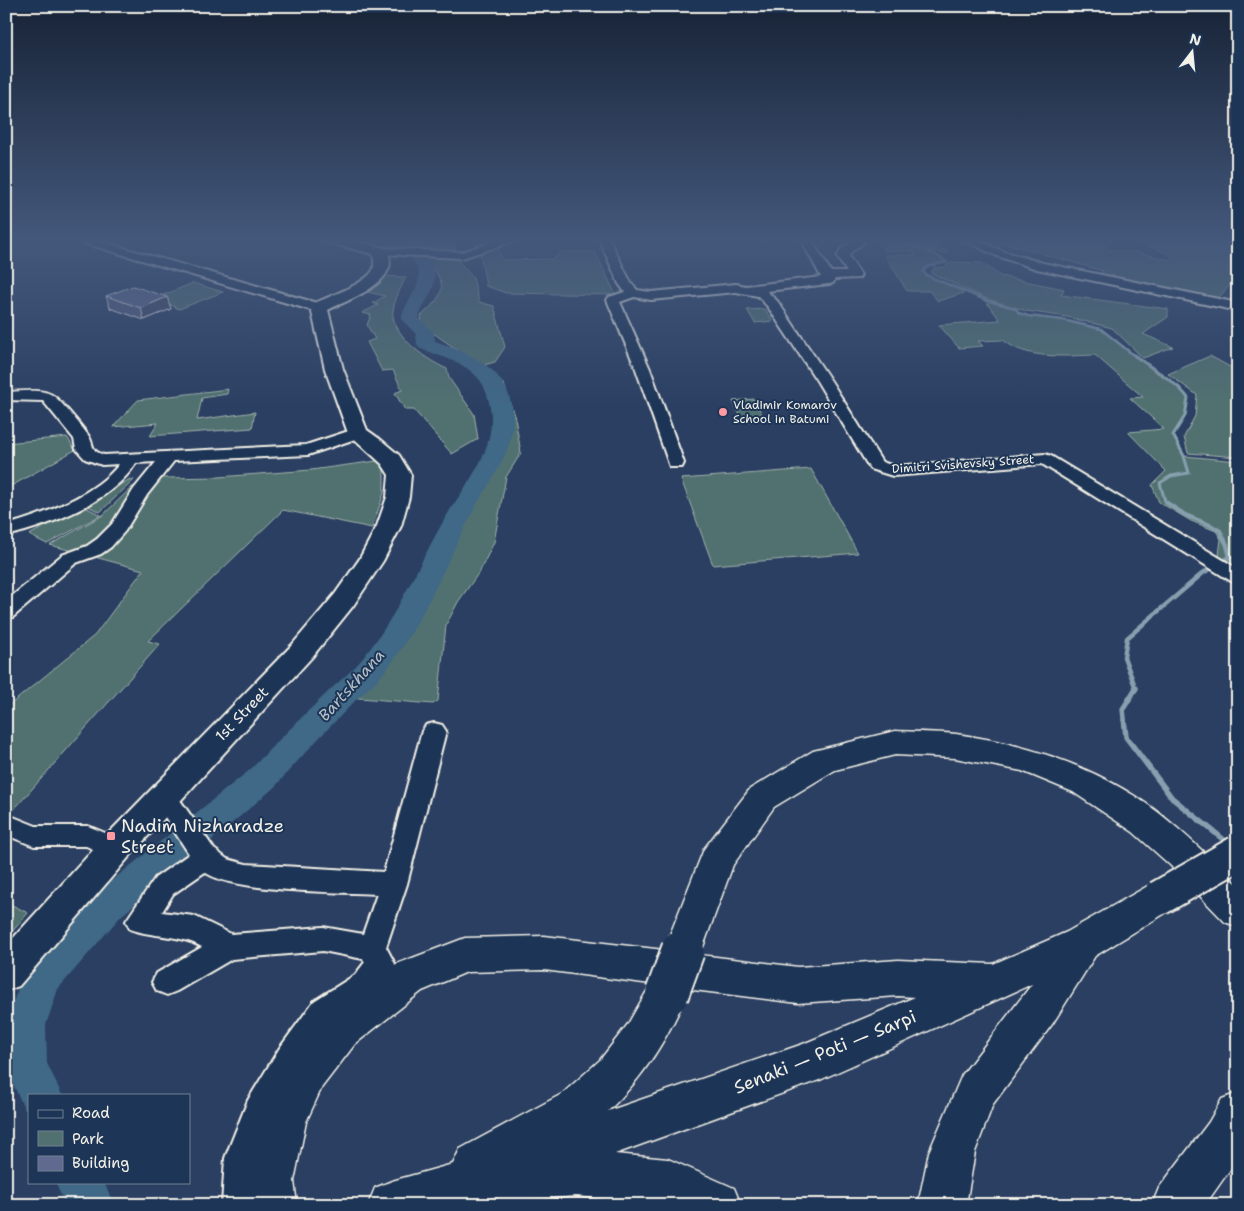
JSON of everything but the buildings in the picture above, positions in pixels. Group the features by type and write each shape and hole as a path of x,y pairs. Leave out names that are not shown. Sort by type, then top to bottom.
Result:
{"highway":[{"path":"398,1203 578,1110 615,1075 643,1038 667,994 717,859 762,798 825,760 895,743 955,746 1019,758 1085,783 1145,822 1183,855 1238,911"},
{"name":"Senaki — Poti — Sarpi","path":"398,1203 468,1183 807,1064 1082,944 1238,854"},
{"path":"942,1205 952,1152 977,1090 1039,1009 1082,944"},
{"path":"273,1205 271,1180 284,1118 313,1065 340,1030 408,978 465,955 544,953 798,985 898,978 993,982"},
{"path":"1176,1205 1225,1138 1238,1115"},
{"path":"468,1183 576,1173 668,1182 717,1205"}],"main road":[{"path":"343,296 319,308 334,369 358,433"},
{"name":"1st Street","path":"6,974 116,848 170,806 344,600 371,561 389,526 398,497 400,475 392,460 358,433"}],"street":[{"path":"276,296 319,308"},
{"path":"626,296 613,300 643,369 676,463"},
{"name":"Dimitri Svishevsky Street","path":"764,296 824,382 876,465 893,470 1045,459 1235,575"},
{"path":"1183,296 1238,307"},
{"path":"6,396 38,396 48,398 57,411 73,426 82,438 84,449 91,456 102,460 308,450 358,433"},
{"path":"6,612 69,559 94,550 104,543 119,527 140,493 169,457"},
{"path":"6,531 33,523 87,497 122,473 131,458"},
{"path":"238,1205 242,1158 259,1110 290,1060 325,1011 365,984 381,964 372,948 394,884 434,731"},
{"path":"170,806 203,854 219,868 240,874 394,884"},
{"path":"6,824 34,836 88,836 116,848"},
{"path":"203,854 164,886 140,922 194,928 228,947"},
{"path":"167,982 228,947 323,939 372,948"}],"green space":[{"path":"161,296 214,296 179,309 163,301 169,299"},
{"path":"383,296 398,296 393,308 393,317 401,334 415,349 447,369 449,378 474,414 478,439 452,454 414,410 405,410 395,393 402,390 393,370 382,371 367,342 375,339 367,325 371,315 362,313 378,305 373,303 385,296"},
{"path":"439,296 477,296 479,302 494,306 505,347 495,362 480,366 422,325 421,316"},
{"path":"933,296 956,296 938,301"},
{"path":"979,296 1065,296 1168,309 1168,317 1143,334 1173,347 1143,358 1112,328 1067,317 1026,311"},
{"path":"1190,296 1221,296 1216,301"},
{"path":"985,300 1015,308 1019,313 1028,316 1063,320 1101,329 1154,371 1180,387 1188,398 1185,416 1173,435 1184,456 1238,461 1238,572 1222,561 1219,555 1221,539 1216,531 1191,521 1159,502 1152,485 1166,471 1128,432 1164,429 1130,398 1143,397 1095,355 1059,356 1035,354 1023,351 1003,340 978,341 983,346 959,348 939,325 1000,320"},
{"path":"765,309 773,321 755,323 747,310"},
{"path":"1210,356 1230,367 1238,367 1238,457 1188,453 1184,437 1195,416 1197,395 1168,374"},
{"path":"496,383 504,384 515,418 521,453 506,477 494,542 480,571 458,602 446,625 438,701 433,704 347,697 377,669 422,604 455,545 507,438 503,410"},
{"path":"228,389 227,394 202,398 197,420 255,412 252,428 150,436 158,423 113,427 138,400"},
{"path":"754,399 765,420 743,422 733,401"},
{"path":"67,437 75,450 6,489 6,443"},
{"path":"384,460 384,493 372,528 283,510 148,641 160,644 10,814 6,813 6,708 95,635 143,570 50,545 103,515 132,487 164,478 219,477 311,470"},
{"path":"811,469 858,553 713,565 681,479"},
{"path":"130,479 134,480 100,512 86,505"},
{"path":"83,506 101,515 47,544 29,535"},
{"path":"6,902 28,913 6,939"}],"waterway":[{"name":"Bartskhana","path":"40,1094 26,1065 25,1025 41,979 108,905 263,778 285,753 376,662 415,603 448,534 490,464 500,438 502,417 493,385 481,369 467,360 426,344 425,333 410,319 412,310 421,296"},
{"path":"974,296 1015,308 1019,313 1028,316 1063,320 1101,329 1136,357"},
{"path":"1134,355 1170,380 1188,398 1185,416 1173,435 1184,456 1189,473 1171,476 1160,483 1165,501 1169,504"},
{"path":"1136,688 1124,657 1127,638 1203,573 1230,557 1227,545 1220,531 1185,515 1167,503"},
{"path":"1136,688 1123,709 1126,737 1172,798 1229,844"},
{"name":"Bartskhana","path":"79,1184 90,1205"}],"place":[{"name":"Vladimir Komarov School in Batumi","path":"723,412"},
{"name":"Nadim Nizharadze Street","path":"111,836"}]}
